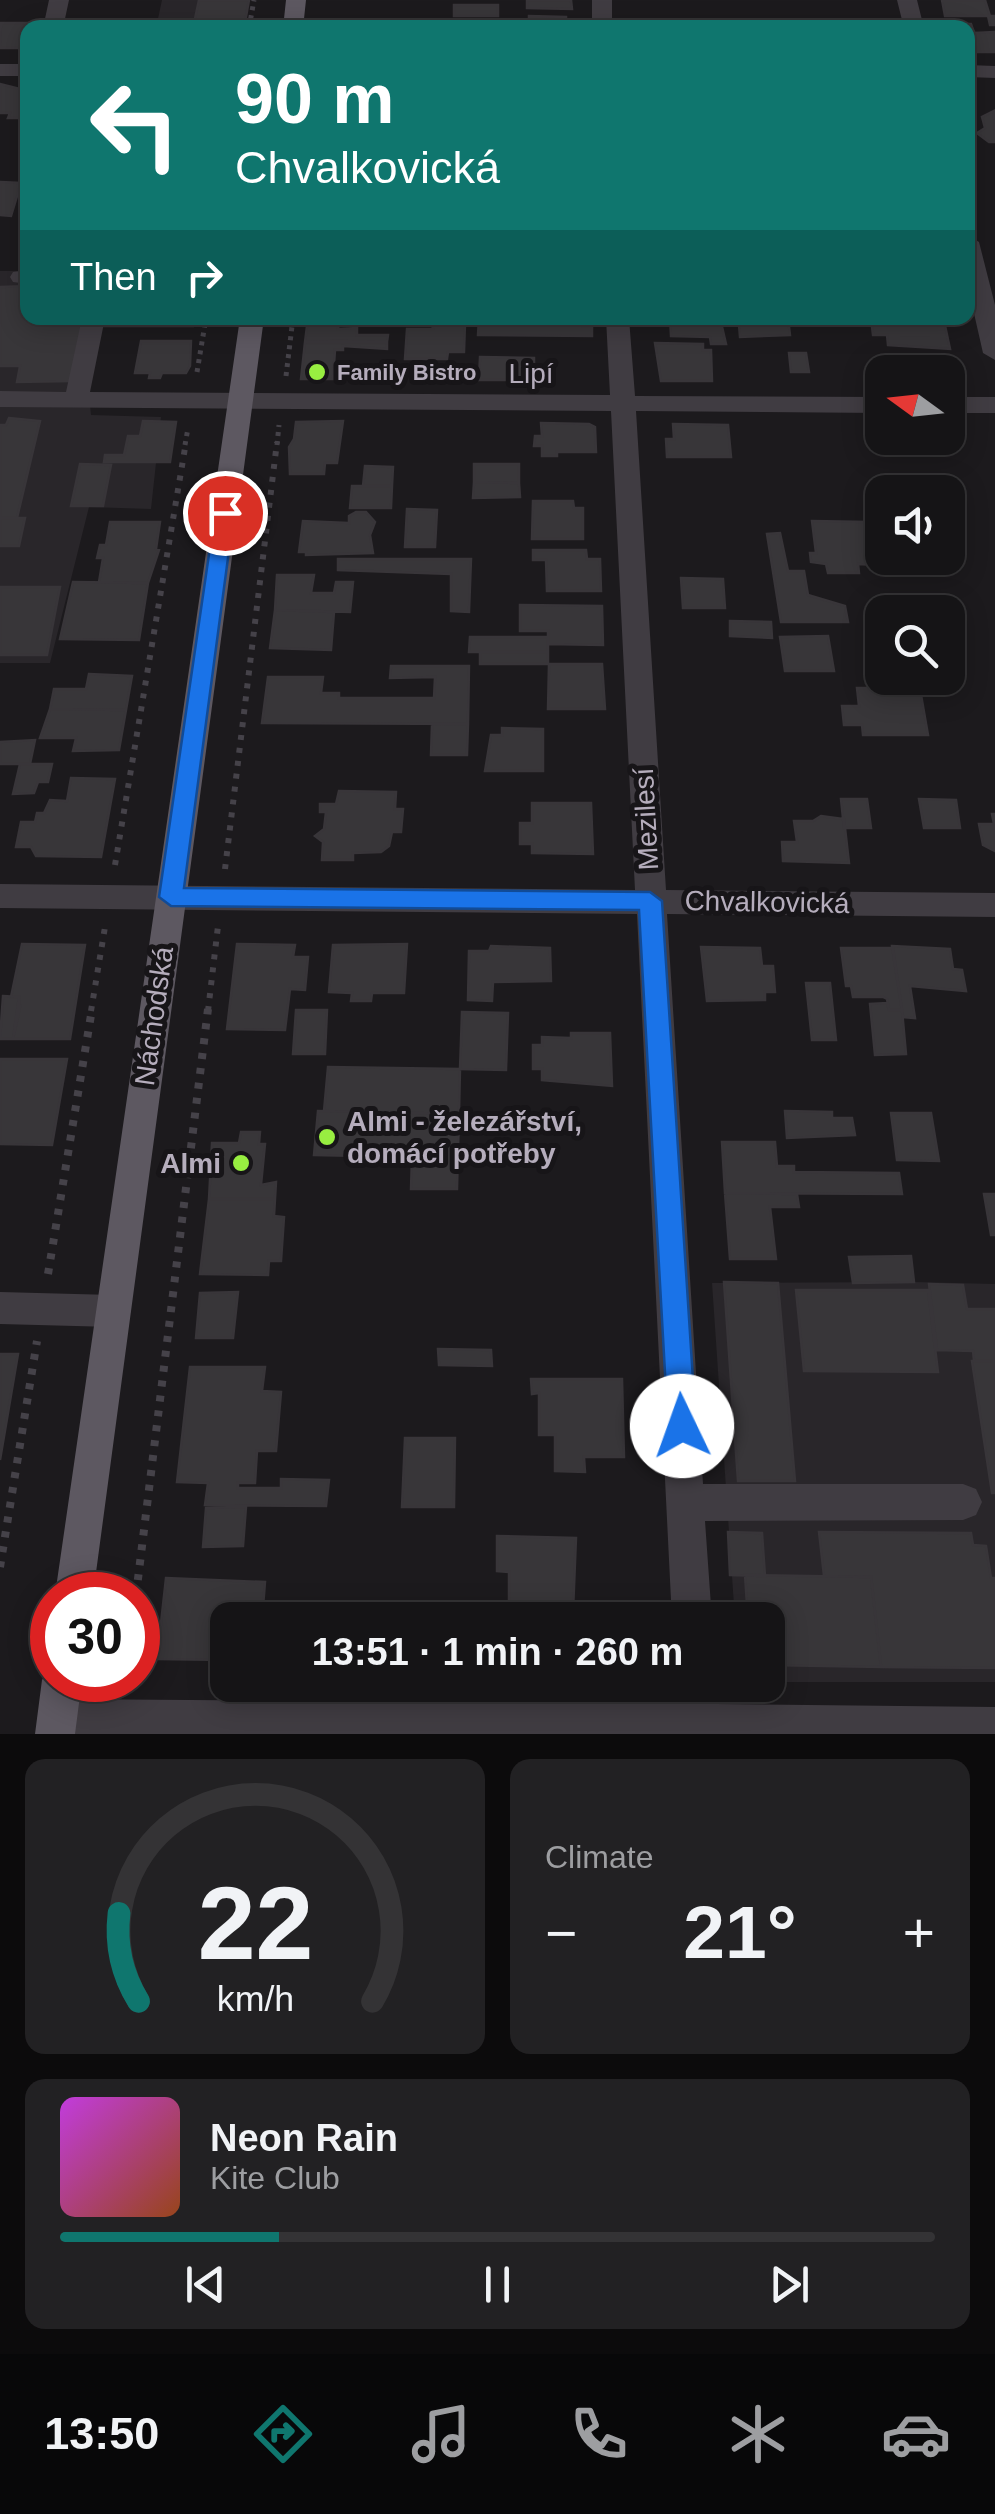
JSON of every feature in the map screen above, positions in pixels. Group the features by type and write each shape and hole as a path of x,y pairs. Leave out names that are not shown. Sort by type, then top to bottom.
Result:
{"main road":[{"name":"Náchodská","path":"77,1572 251,325"}],"street":[{"path":"975,271 995,353"},
{"path":"76,400 92,325"},
{"name":"Mezilesí","path":"618,325 691,1602"},
{"name":"Lipí","path":"0,399 865,405"},
{"path":"965,405 995,406"},
{"name":"Chvalkovická","path":"0,896 995,905"},
{"path":"0,1308 113,1311"},
{"path":"686,1504 963,1502"},
{"path":"696,1702 697,1730"},
{"path":"58,1711 697,1730 995,1726"}],"path":[{"path":"195,383 205,325"},
{"path":"285,387 293,325"},
{"path":"139,1572 280,412"},
{"path":"0,1567 190,417"}],"shaded area":[{"path":"162,0 248,0 244,20 158,20"},
{"path":"0,271 20,271 20,325 102,325 88,383 91,415 161,417 151,509 89,507 50,663 0,663"},
{"path":"712,1283 995,1284 995,1682 785,1682 785,1602 734,1602"}],"building":[{"path":"199,0 249,0 245,20 195,20"},
{"path":"527,0 571,0 572,9 527,8"},
{"path":"942,0 985,0 990,16 995,16 995,25 990,25 988,16 945,16"},
{"path":"454,5 498,5 498,16 454,16"},
{"path":"529,16 566,17 566,20 529,20"},
{"path":"1,23 20,23 20,48 0,48"},
{"path":"995,32 995,52 975,52 975,33"},
{"path":"0,84 20,89 20,118 0,113"},
{"path":"994,111 995,142 989,142 977,133 985,128 982,117"},
{"path":"0,182 20,183 11,216 0,215"},
{"path":"20,286 20,325 83,325 72,381 17,382 20,366 0,366 0,287"},
{"path":"103,325 193,325 193,326"},
{"path":"307,325 338,325 338,329 357,328 357,335 388,335 387,342 305,342"},
{"path":"432,325 465,325 464,352 448,352 447,359 405,359 407,329 433,329"},
{"path":"479,325 592,326 592,336 478,335"},
{"path":"670,325 722,325 726,344 711,344 710,337 671,336"},
{"path":"739,325 789,325 790,335 740,337"},
{"path":"872,325 945,325 950,349 888,345 887,335 873,335"},
{"path":"141,341 191,341 186,373 162,373 160,378 149,378 150,373 135,373"},
{"path":"305,342 387,342 387,349 343,346 343,350 335,350 333,379 301,379"},
{"path":"655,343 703,344 703,350 711,350 712,381 661,381"},
{"path":"789,353 806,353 809,372 791,372"},
{"path":"480,357 534,358 534,374 524,374 524,380 479,380"},
{"path":"9,418 40,421 17,518 0,518 0,425 6,425"},
{"path":"143,421 176,422 170,462 104,462 105,455 124,455 128,436 140,436"},
{"path":"343,421 337,463 325,463 324,474 290,474 289,447 296,422"},
{"path":"541,423 595,427 596,452 542,456 542,446 534,446 535,436 542,436"},
{"path":"673,424 728,425 731,457 667,457 666,439 674,439"},
{"path":"80,464 111,465 103,506 71,506"},
{"path":"474,464 519,464 519,483 474,482"},
{"path":"365,466 393,467 392,486 363,486"},
{"path":"474,482 519,483 520,497 473,498"},
{"path":"352,486 392,486 391,508 350,508"},
{"path":"533,501 573,501 574,508 583,508 583,539 532,539"},
{"path":"407,509 437,510 435,547 405,547"},
{"path":"366,512 375,522 370,535 373,553 299,552 303,521 349,523 349,516"},
{"path":"0,518 25,518 19,546 0,546"},
{"path":"812,521 865,522 865,564 858,564 859,573 828,573 826,564 811,562 810,553 816,553"},
{"path":"110,522 160,522 156,549 159,550 148,583 99,582 103,558 97,558 100,545 106,545"},
{"path":"780,533 788,571 804,571 808,595 845,606 848,622 781,622 767,534"},
{"path":"533,550 586,550 587,559 600,559 601,591 547,591 546,560 533,560"},
{"path":"338,559 471,559 469,612 451,611 451,574 338,570"},
{"path":"277,575 314,575 311,593 334,593 336,582 353,582 350,612 275,610"},
{"path":"681,578 723,579 725,608 683,608"},
{"path":"73,582 148,583 139,640 60,639"},
{"path":"0,587 60,587 47,655 0,655"},
{"path":"520,605 602,606 603,645 548,644 548,631 520,631"},
{"path":"275,610 334,612 331,650 270,648"},
{"path":"730,621 771,622 772,638 730,636"},
{"path":"828,636 834,671 785,671 780,637"},
{"path":"470,637 548,637 548,652 469,652"},
{"path":"480,652 548,652 548,664 480,664"},
{"path":"549,664 602,664 605,709 548,709"},
{"path":"391,666 469,666 468,724 262,723 268,677 323,677 321,693 339,693 339,698 434,698 435,677 390,678"},
{"path":"89,674 132,676 126,710 50,709 54,689 86,689"},
{"path":"857,688 865,688 865,695 921,695 928,735 863,735 862,725 844,725 842,706 859,706"},
{"path":"50,709 126,710 119,750 73,751 76,738 40,738"},
{"path":"432,724 468,724 467,755 431,755"},
{"path":"502,728 543,729 543,771 485,771 491,735 502,735"},
{"path":"35,740 30,764 0,764 0,742"},
{"path":"20,764 52,764 48,782 38,782 34,793 13,794"},
{"path":"71,778 115,779 101,857 36,856 31,847 16,847 21,822 35,822 37,813 44,813 50,800 67,801"},
{"path":"339,791 396,792 395,809 403,809 401,832 392,832 389,846 381,852 353,853 353,860 322,860 323,842 315,836 324,829 326,812 320,812 320,804 336,804"},
{"path":"841,799 867,799 871,828 844,828"},
{"path":"919,799 956,800 960,828 924,828"},
{"path":"532,803 591,803 593,854 532,853 532,844 520,844 520,823 532,823"},
{"path":"995,814 995,851 983,845 979,824 994,824"},
{"path":"821,816 844,819 849,863 783,861 782,842 797,842 794,821 813,821"},
{"path":"22,944 85,945 70,1039 13,1039 20,1007 19,997 11,997"},
{"path":"237,944 295,945 293,957 308,957 305,990 290,989 285,1030 227,1029"},
{"path":"407,944 404,993 372,993 371,1001 351,1001 352,993 329,992 333,945"},
{"path":"491,946 550,948 551,981 493,982 492,1001 468,1000 469,951 489,951"},
{"path":"892,946 950,949 953,969 962,970 966,991 910,986 915,1018 903,1017"},
{"path":"701,947 760,948 762,966 773,966 775,992 765,992 765,1000 707,1001"},
{"path":"841,948 893,948 902,1010 889,1010 883,997 853,997 851,986 846,986"},
{"path":"806,983 830,983 836,1040 812,1040"},
{"path":"3,996 19,997 13,1039 0,1039"},
{"path":"887,1003 889,1010 902,1010 906,1054 875,1055 870,1004"},
{"path":"296,1010 327,1010 325,1054 293,1054"},
{"path":"462,1012 508,1013 506,1070 460,1069"},
{"path":"571,1033 610,1033 612,1086 542,1080 542,1069 533,1069 533,1045 542,1045 542,1037 571,1038"},
{"path":"0,1059 67,1059 52,1145 0,1144"},
{"path":"328,1067 460,1069 459,1114 324,1111"},
{"path":"318,1111 459,1114 457,1189 411,1189 412,1157 314,1155"},
{"path":"785,1111 832,1112 832,1118 852,1118 855,1135 787,1138"},
{"path":"891,1113 931,1113 939,1161 897,1160"},
{"path":"241,1132 260,1132 259,1144 265,1144 261,1185 276,1182 275,1199 209,1199 212,1143 239,1143"},
{"path":"722,1142 775,1142 777,1166 794,1166 794,1172 899,1173 902,1194 725,1193"},
{"path":"725,1193 797,1194 799,1207 770,1207 776,1259 730,1259"},
{"path":"984,1194 995,1194 995,1235 991,1235"},
{"path":"209,1199 275,1199 274,1216 284,1217 281,1261 269,1261 268,1275 200,1274"},
{"path":"911,1256 914,1282 853,1283 849,1257"},
{"path":"724,1282 778,1283 795,1481 738,1481"},
{"path":"929,1284 963,1285 967,1309 995,1309 995,1361 974,1361 973,1351 937,1350"},
{"path":"796,1290 928,1290 938,1372 804,1371"},
{"path":"238,1292 233,1338 196,1338 200,1293"},
{"path":"438,1349 491,1350 492,1366 439,1365"},
{"path":"0,1354 18,1354 0,1460"},
{"path":"972,1361 995,1361 995,1493 992,1493"},
{"path":"190,1367 265,1367 262,1391 281,1392 276,1451 257,1451 255,1483 238,1483 238,1488 281,1488 281,1479 329,1480 326,1506 205,1505 208,1483 177,1482"},
{"path":"531,1379 622,1379 624,1457 584,1457 585,1472 555,1471 555,1435 539,1435 539,1393 532,1394"},
{"path":"405,1438 455,1438 454,1507 402,1507"},
{"path":"246,1507 243,1546 203,1547 206,1508"},
{"path":"728,1532 762,1533 765,1576 730,1575"},
{"path":"819,1532 971,1533 973,1545 986,1546 991,1578 995,1578 995,1668 881,1667 871,1577 824,1576"},
{"path":"497,1536 576,1538 573,1602 509,1602 509,1572 497,1571"},
{"path":"745,1575 871,1577 881,1667 785,1665 785,1602 747,1602"},
{"path":"166,1578 265,1582 263,1602 210,1602 210,1660 160,1659"}],"place":[{"name":"Family Bistro","path":"317,372"},
{"name":"Almi - železářství, domácí potřeby","path":"327,1137"},
{"name":"Almi","path":"241,1163"}],"route":[{"path":"225,513 171,897 650,901 682,1426"}]}
